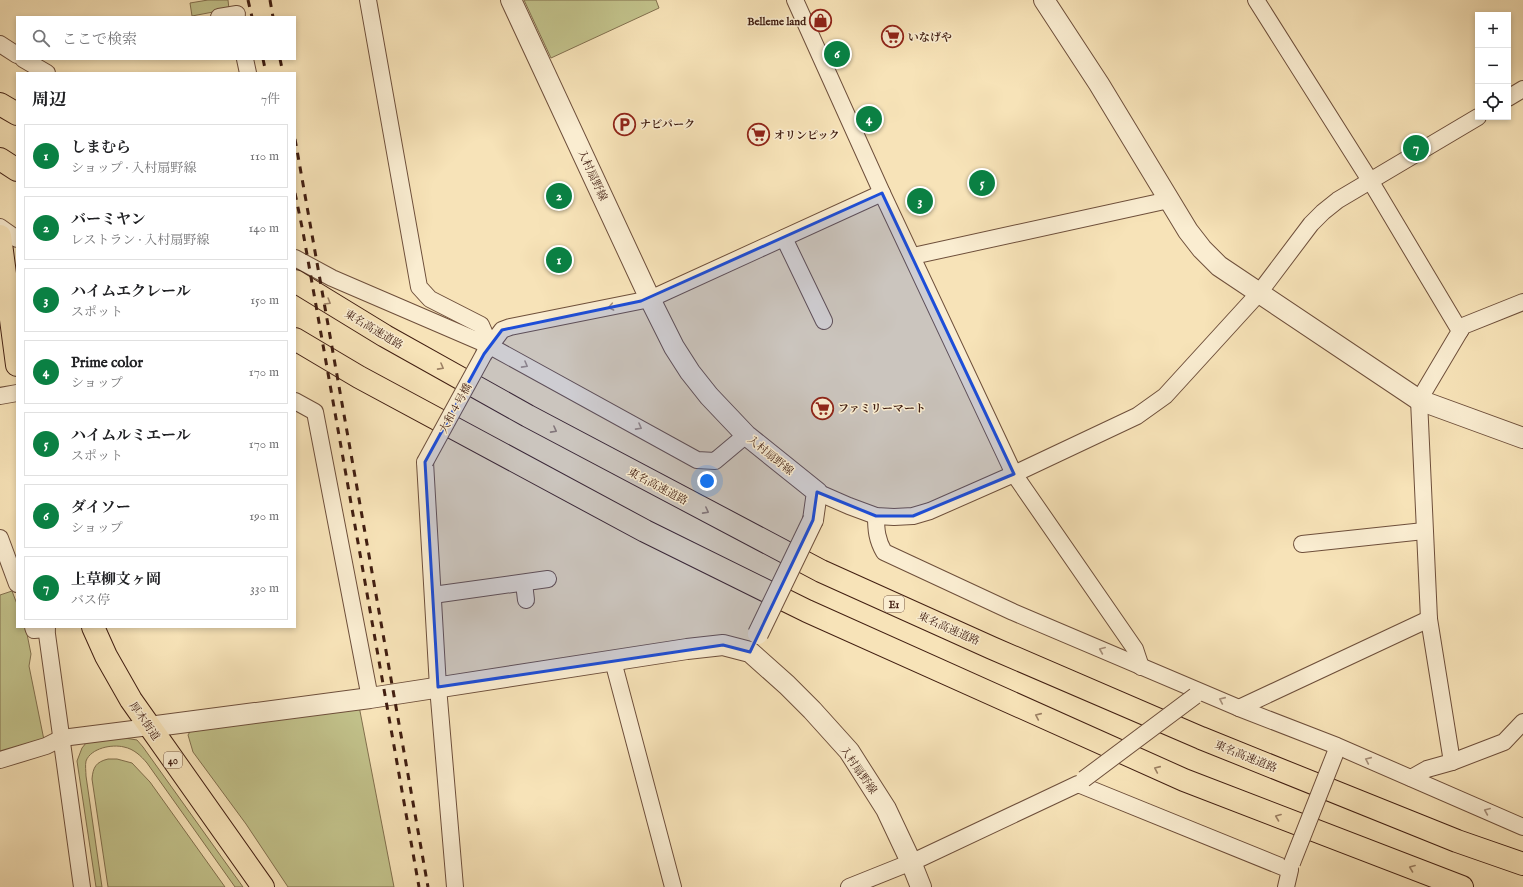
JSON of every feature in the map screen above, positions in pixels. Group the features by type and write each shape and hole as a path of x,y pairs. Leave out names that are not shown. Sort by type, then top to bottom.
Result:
{"main road":[{"path":"0,104 16,113"},
{"path":"0,160 16,169"},
{"path":"1,250 16,358"},
{"name":"東名高速道路","path":"296,282 385,336 521,412 669,492 821,571 992,648 1201,738 1457,841 1523,864"},
{"path":"296,340 366,380 645,531 807,611 1184,780 1462,887"},
{"name":"厚木街道","path":"92,628 106,656 149,728 263,887"}],"street":[{"path":"368,0 419,287 430,299 481,325 487,350"},
{"name":"入村扇野線","path":"511,0 650,299 674,347 690,372 709,396 746,435 817,492"},
{"path":"795,0 882,193 913,256 1014,474 1135,649 1141,667"},
{"path":"1044,0 1099,84 1188,232 1219,266 1419,400 1523,438"},
{"path":"1256,0 1371,182 1460,331"},
{"path":"221,16 237,10"},
{"path":"25,60 45,72"},
{"path":"245,60 248,72"},
{"path":"1511,96 1523,89"},
{"path":"0,760 46,746 62,738 149,728 370,698 613,660 723,645 750,652 813,520 817,492 876,516 913,516 930,511 1014,474 1136,416 1165,396 1258,293 1311,224 1323,212 1338,200 1371,182 1475,119"},
{"name":"大和４号橋","path":"433,595 425,462 487,350 502,330 510,327 650,299 882,193"},
{"path":"913,256 1169,200"},
{"path":"0,227 16,238"},
{"path":"784,238 824,321"},
{"path":"296,259 332,278 487,350 697,460 715,461 746,435"},
{"path":"1452,762 1429,620 1419,400 1463,326 1523,302"},
{"path":"0,396 16,393"},
{"path":"296,402 315,412 370,698"},
{"path":"876,516 876,532 879,544 884,552 1013,612 1198,693 1239,708 1336,750 1411,778 1523,827"},
{"path":"1302,544 1424,531"},
{"path":"6,542 16,580"},
{"path":"455,887 438,687 433,595 548,579"},
{"path":"524,583 526,600"},
{"path":"1239,708 1429,620"},
{"path":"42,628 62,738 82,887"},
{"name":"入村扇野線","path":"750,652 787,685 849,751 886,809 921,887"},
{"path":"613,660 673,887"},
{"path":"849,887 911,862 1081,781 1198,693"},
{"path":"1411,778 1427,769 1452,762 1504,742 1523,722"},
{"path":"1286,887 1291,867 1336,750"},
{"path":"1081,781 1291,867"}],"highlighted area":[{"path":"882,193 1014,474 913,516 876,516 817,492 813,520 750,652 723,645 438,687 425,462 484,354 502,330 641,301"}],"green space":[{"path":"208,0 228,0 229,9 192,16 190,3"},
{"path":"524,0 656,0 659,8 551,58"},
{"path":"12,591 16,601 16,628 26,629 31,654 29,666 44,740 0,755 0,595"},
{"path":"359,706 394,887 288,887 246,824 193,752 188,735 191,730"},
{"path":"125,738 137,740 143,747 243,887 235,887 145,760 131,749 114,746 97,750 92,753 86,761 86,776 102,887 96,887 77,761 82,748 86,743"},
{"path":"108,759 117,759 132,763 150,782 225,887 108,887 92,779 93,771 98,763"}],"railway":[{"path":"248,0 252,16"},
{"path":"270,0 273,16"},
{"path":"263,60 266,72"},
{"path":"280,60 283,72"},
{"path":"296,145 428,887"},
{"path":"296,198 419,887"}],"place":[{"name":"Belleme land","path":"821,21"},
{"name":"いなげや","path":"893,37"},
{"name":"ダイソー","path":"837,54"},
{"name":"Prime color","path":"869,119"},
{"name":"ナビパーク","path":"625,124"},
{"name":"オリンピック","path":"759,135"},
{"name":"上草柳文ヶ岡","path":"1416,148"},
{"name":"ハイムルミエール","path":"982,183"},
{"name":"バーミヤン","path":"559,196"},
{"name":"ハイムエクレール","path":"920,201"},
{"name":"しまむら","path":"559,260"},
{"name":"ファミリーマート","path":"822,408"}]}
